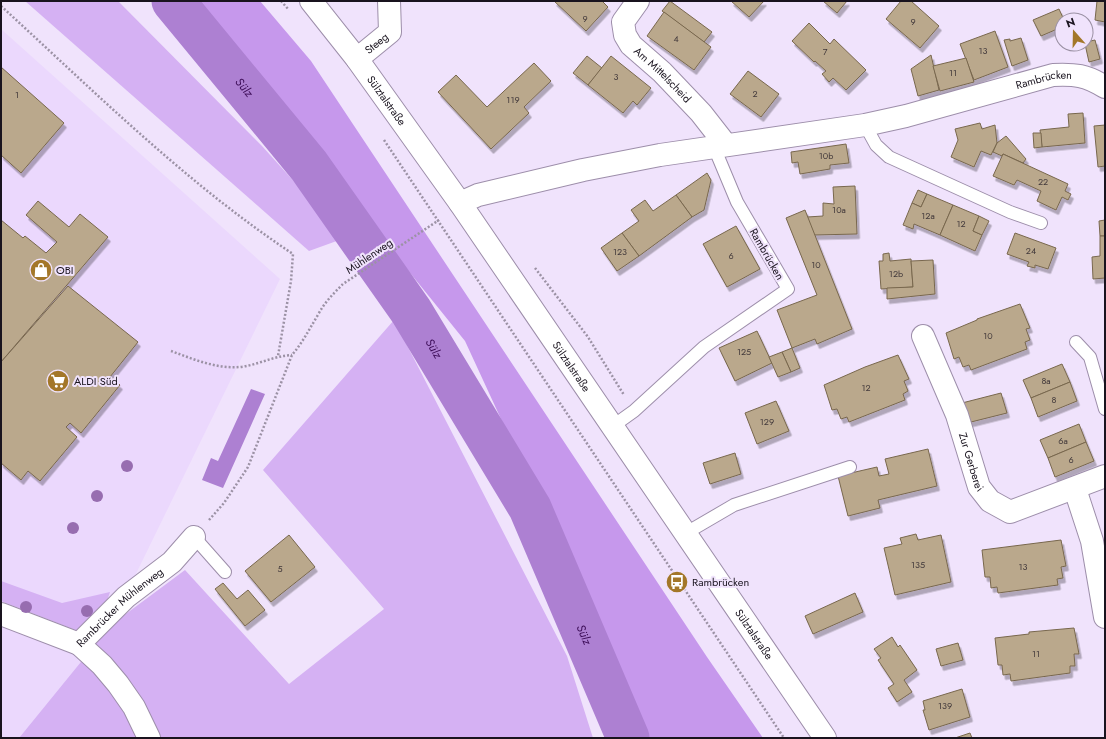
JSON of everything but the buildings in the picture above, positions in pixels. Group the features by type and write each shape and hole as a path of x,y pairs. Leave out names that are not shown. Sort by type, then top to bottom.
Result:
{"street":[{"name":"Sülztalstraße","path":"311,1 357,59 460,203 825,738"},
{"name":"Steeg","path":"357,59 390,32 389,1"},
{"name":"Am Mittelscheid","path":"638,1 630,9 623,22 625,35 631,45 666,77 701,113 720,146"},
{"name":"Rambrücken","path":"460,203 478,195 583,170 660,154 865,125 906,116 1053,75 1074,74 1092,78 1105,87"},
{"name":"Zur Gerberei","path":"923,336 956,415 979,487 990,501 1010,512 1075,489 1105,476"},
{"path":"1075,489 1092,542 1105,616"},
{"name":"Rambrücker Mühlenweg","path":"149,738 134,707 118,684 102,665 79,644 126,598 172,562 194,537"},
{"path":"1,614 79,644"}],"lane":[{"path":"865,125 876,145 889,157 1010,212 1041,223"},
{"name":"Rambrücken","path":"613,426 634,411 704,347 788,289 737,202 720,146"},
{"path":"1076,342 1090,357 1105,409"},
{"path":"686,533 734,505 850,467"},
{"path":"194,537 225,572"}],"path":[{"path":"281,1 291,13"},
{"path":"1,6 187,176 259,232 292,254 291,281 278,356"},
{"path":"383,139 439,220 784,738"},
{"name":"Mühlenweg","path":"194,537 224,503 248,467 292,355 302,343 319,312 343,284 439,220"},
{"path":"171,351 213,366 240,367 278,356 292,355"}],"shaded area":[{"path":"25,1 118,1 262,146 345,238 309,251"},
{"path":"179,1 260,1 311,61 707,657 763,738 639,738 596,625 465,341 299,135"},
{"path":"1,29 280,279 111,625 19,738 1,738"},
{"path":"394,320 567,656 593,738 19,738 111,625 185,570 289,684 384,609 263,470"},
{"path":"251,389 265,394 223,488 202,480 211,458 218,461"},
{"path":"1,581 62,603 110,592 101,619 78,631 1,601"}],"waterway":[{"name":"Sülz","path":"173,1 309,166 411,311 530,508 628,738"}],"place":[{"name":"OBI","path":"41,270"},
{"name":"ALDI Süd","path":"58,381"},
{"name":"Rambrücken","path":"677,582"}]}
